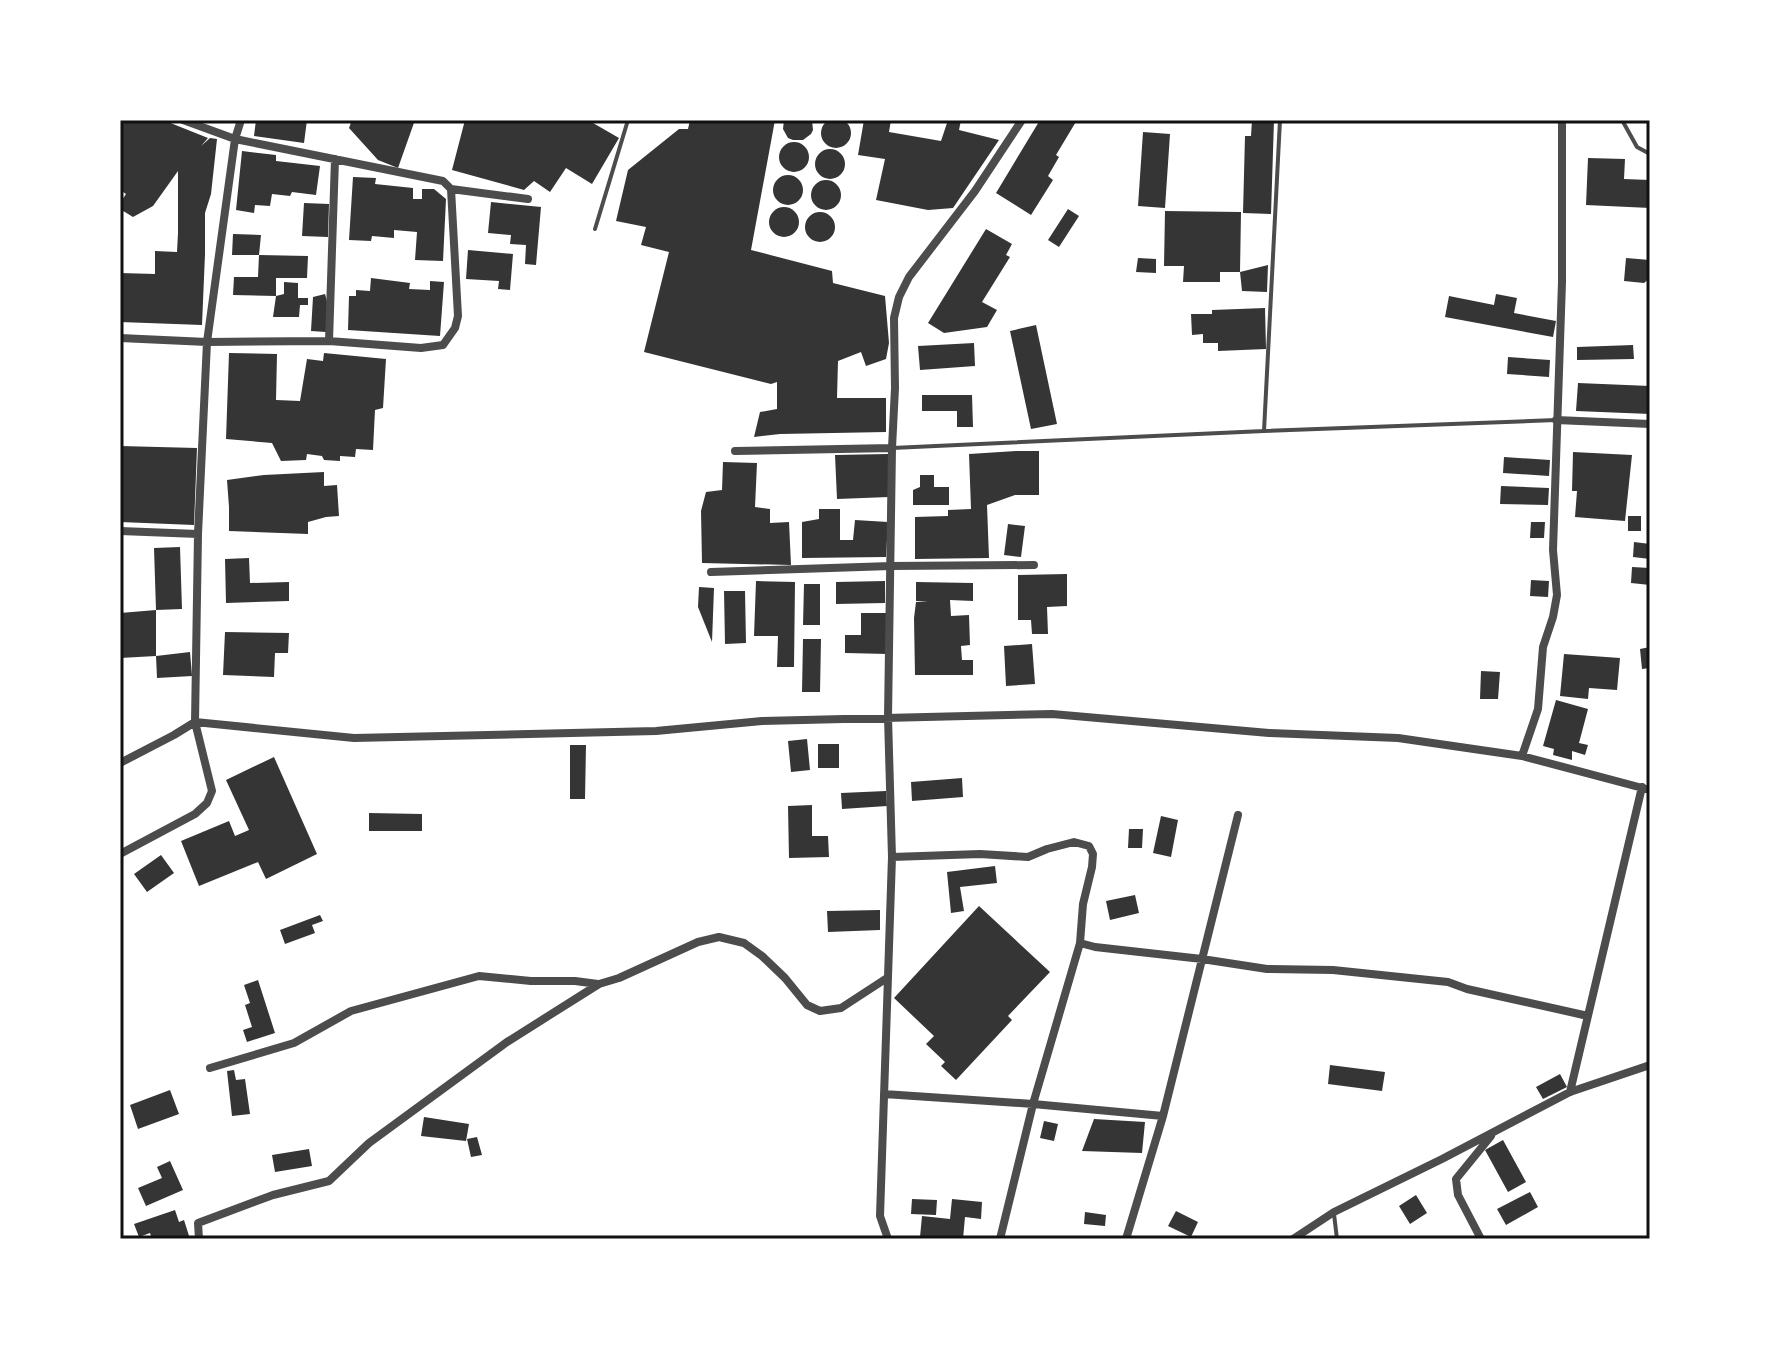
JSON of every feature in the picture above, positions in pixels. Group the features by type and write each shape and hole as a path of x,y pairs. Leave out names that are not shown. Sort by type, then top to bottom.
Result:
{"street":[{"path":"183,120 235,139 443,181 451,189 528,199"},
{"path":"120,854 195,814 207,803 212,791 195,722 198,534 207,342 235,139 241,120"},
{"path":"888,1239 880,1216 892,857 888,717 894,318 899,297 909,277 975,191 1022,120"},
{"path":"1522,756 1538,709 1543,647 1557,595 1553,550 1562,282 1562,120"},
{"path":"329,341 335,159"},
{"path":"120,338 207,342 329,341 421,348 443,345 455,328 458,316 451,189"},
{"path":"1556,420 1650,424"},
{"path":"735,451 892,448"},
{"path":"120,531 198,534"},
{"path":"711,572 1034,565"},
{"path":"120,763 195,722 354,738 656,731 762,721 1052,714 1269,733 1398,738 1522,756 1646,789 1570,1092"},
{"path":"1126,1239 1163,1116 1238,815"},
{"path":"892,857 980,854 1028,857 1074,842 1089,846 1093,854 1083,904 1080,943 1033,1104 1000,1239"},
{"path":"199,1239 198,1223 273,1195 329,1181 369,1143 507,1042 599,984 698,942 719,937 744,943 785,978 807,1005 820,1011 841,1008 887,978"},
{"path":"1080,943 1267,969 1333,970 1448,982 1588,1016"},
{"path":"210,1068 294,1043 351,1011 479,976 599,984"},
{"path":"1293,1239 1334,1212 1570,1092 1650,1065"},
{"path":"884,1094 1163,1116"},
{"path":"1481,1239 1458,1195 1456,1179 1494,1133"}],"lane":[{"path":"595,229 628,120"},
{"path":"1264,431 1280,120"},
{"path":"1622,120 1637,147 1650,154"},
{"path":"892,448 1556,420"},
{"path":"1334,1212 1337,1239"}],"building":[{"path":"836,118 847,122 851,133 847,144 836,148 825,144 821,133 825,122"},
{"path":"120,120 163,120 208,138 201,146 210,138 217,139 211,194 205,213 202,325 120,322 120,273 155,274 155,251 177,252 178,171 153,206 133,217 120,209 126,194 120,190"},
{"path":"256,120 307,120 304,143 254,136"},
{"path":"352,120 415,120 398,168 378,160 349,128"},
{"path":"465,120 594,120 593,123 619,138 592,184 566,168 550,192 534,181 524,190 452,170"},
{"path":"690,120 775,120 751,250 832,271 833,283 885,296 889,343 886,359 866,366 861,352 838,361 837,398 886,398 886,432 754,437 760,412 777,409 777,382 771,384 644,352 669,252 641,245 646,227 616,221 628,170 679,129 688,129"},
{"path":"784,120 812,120 813,130 803,140 793,140 783,129"},
{"path":"864,120 891,120 889,132 941,141 948,120 961,120 959,130 999,140 953,208 928,210 876,200 885,159 858,155"},
{"path":"1040,120 1077,120 1056,155 1059,157 1048,176 1053,180 1031,215 996,193"},
{"path":"1252,120 1274,120 1271,214 1243,213 1245,136 1251,136"},
{"path":"1143,132 1170,134 1165,208 1138,206"},
{"path":"794,142 805,146 809,157 805,168 794,172 783,168 779,157 783,146"},
{"path":"830,149 841,153 845,164 841,175 830,179 819,175 815,164 819,153"},
{"path":"242,151 276,155 276,161 320,166 316,195 292,192 290,196 272,194 270,206 255,205 254,213 236,210"},
{"path":"1588,158 1625,159 1624,179 1650,180 1650,208 1586,205"},
{"path":"788,175 799,179 803,190 799,201 788,205 777,201 773,190 777,179"},
{"path":"353,177 376,178 375,184 413,188 413,199 422,199 422,189 434,189 446,199 443,261 415,260 417,232 394,230 394,238 372,236 371,241 349,240"},
{"path":"826,180 837,184 841,195 837,206 826,210 815,206 811,195 815,184"},
{"path":"491,202 541,207 536,265 525,264 526,245 510,244 511,235 488,233"},
{"path":"304,203 329,204 328,237 302,236"},
{"path":"784,207 795,211 799,222 795,233 784,237 773,233 769,222 773,211"},
{"path":"1068,209 1079,216 1059,247 1048,240"},
{"path":"1165,211 1241,212 1240,272 1220,272 1220,282 1183,282 1184,266 1164,266"},
{"path":"820,212 831,216 835,227 831,238 820,242 809,238 805,227 809,216"},
{"path":"986,229 1012,244 1006,255 1010,257 982,302 997,310 987,327 944,333 928,323"},
{"path":"233,234 261,235 259,255 232,255"},
{"path":"468,250 513,254 510,290 498,289 499,281 466,279"},
{"path":"259,255 308,256 307,278 276,278 276,296 233,295 234,277 258,277"},
{"path":"1138,258 1156,259 1156,273 1136,272"},
{"path":"1626,258 1650,260 1650,278 1644,283 1624,281"},
{"path":"1268,265 1267,292 1242,291 1240,272"},
{"path":"371,278 410,283 409,289 430,290 430,281 444,282 440,336 348,330 349,296 356,296 356,290 370,291"},
{"path":"284,282 298,283 298,298 308,298 308,305 300,305 299,317 273,317 276,296 284,294"},
{"path":"325,294 328,305 326,332 311,331 313,297"},
{"path":"1496,294 1517,298 1514,313 1556,321 1553,337 1445,317 1449,296 1494,305"},
{"path":"1265,308 1266,349 1218,351 1218,343 1203,343 1203,334 1192,335 1191,314"},
{"path":"1036,325 1057,424 1031,429 1010,331"},
{"path":"974,343 975,366 920,370 918,346"},
{"path":"1633,345 1634,359 1577,360 1577,347"},
{"path":"229,353 277,354 276,400 300,401 307,359 323,361 324,353 386,359 383,408 375,410 373,450 356,449 355,457 340,456 340,461 307,454 306,460 281,461 272,443 226,439"},
{"path":"1508,357 1550,360 1549,377 1507,374"},
{"path":"1578,383 1650,386 1650,414 1576,411"},
{"path":"922,395 972,395 973,427 957,427 957,411 922,411"},
{"path":"120,446 197,448 194,525 120,522"},
{"path":"1039,451 1039,495 1015,495 987,505 989,558 915,559 915,517 948,516 948,510 971,509 969,454"},
{"path":"1573,452 1632,455 1625,521 1575,517 1577,491 1572,491"},
{"path":"888,454 889,497 837,499 835,455"},
{"path":"1504,457 1550,460 1549,476 1503,473"},
{"path":"723,462 757,463 755,507 770,509 770,523 789,522 791,565 702,563 701,511 706,492 722,490"},
{"path":"324,472 324,486 337,485 339,516 308,522 308,534 229,531 227,480"},
{"path":"920,475 934,475 934,487 949,487 949,505 913,505 913,490 920,487"},
{"path":"1501,486 1549,488 1548,505 1500,504"},
{"path":"819,509 840,509 840,540 853,540 855,520 888,522 886,557 802,558 802,522 819,519"},
{"path":"1628,516 1641,516 1641,531 1628,531"},
{"path":"1531,522 1545,522 1544,538 1530,538"},
{"path":"1008,524 1025,526 1021,557 1004,555"},
{"path":"1634,542 1650,544 1650,559 1633,557"},
{"path":"180,547 182,609 156,610 154,548"},
{"path":"249,558 250,583 289,582 289,601 226,603 225,559"},
{"path":"1632,567 1650,568 1650,585 1631,583"},
{"path":"1067,574 1067,606 1047,607 1048,634 1032,634 1031,620 1018,620 1018,575"},
{"path":"1531,580 1549,581 1548,597 1530,596"},
{"path":"756,581 795,582 794,667 777,667 778,636 754,636"},
{"path":"885,581 885,603 836,604 836,582"},
{"path":"916,582 973,583 973,601 950,600 951,616 969,615 970,645 961,646 962,660 973,660 973,675 915,675 916,602 928,601 916,601"},
{"path":"804,584 820,584 820,625 803,625"},
{"path":"699,587 714,588 712,642 698,607"},
{"path":"724,591 745,591 746,643 725,644"},
{"path":"156,610 156,656 120,658 120,613"},
{"path":"861,613 889,613 888,654 845,653 845,635 861,635"},
{"path":"225,632 289,633 288,653 275,653 274,677 223,675"},
{"path":"803,639 821,639 820,692 802,692"},
{"path":"1032,644 1035,684 1006,686 1004,646"},
{"path":"1650,647 1650,668 1642,669 1640,649"},
{"path":"190,652 192,676 157,678 156,656"},
{"path":"1564,654 1620,658 1617,690 1589,688 1588,699 1560,696"},
{"path":"1481,671 1500,672 1498,699 1480,699"},
{"path":"1556,700 1588,709 1579,743 1588,745 1585,755 1572,751 1572,760 1553,755 1554,749 1543,746"},
{"path":"807,739 810,770 791,772 788,741"},
{"path":"818,744 839,744 839,768 818,768"},
{"path":"570,745 586,745 585,799 570,799"},
{"path":"274,757 317,854 266,879 258,862 199,886 181,841 229,821 235,836 249,830 226,780"},
{"path":"962,778 963,797 912,801 911,782"},
{"path":"886,791 887,806 842,809 841,793"},
{"path":"812,805 812,836 828,836 829,857 789,858 788,806"},
{"path":"369,813 422,814 422,831 369,831"},
{"path":"1161,816 1178,820 1171,857 1153,853"},
{"path":"1129,829 1143,829 1142,848 1128,848"},
{"path":"161,855 174,873 147,892 134,874"},
{"path":"995,866 997,883 960,887 964,911 951,913 947,872"},
{"path":"1135,895 1139,913 1110,920 1106,901"},
{"path":"979,906 1050,972 1008,1016 1012,1020 956,1080 941,1066 945,1062 926,1044 934,1036 894,998"},
{"path":"880,910 880,930 828,932 827,911"},
{"path":"320,915 323,921 312,925 315,933 285,944 280,930"},
{"path":"258,980 275,1033 247,1042 243,1030 252,1027 245,1005 250,1003 244,985"},
{"path":"1330,1065 1385,1072 1382,1091 1328,1084"},
{"path":"234,1070 236,1080 245,1079 250,1114 232,1116 227,1071"},
{"path":"1560,1074 1567,1087 1543,1099 1536,1087"},
{"path":"170,1090 179,1114 138,1129 130,1105"},
{"path":"424,1117 469,1124 466,1141 421,1136"},
{"path":"1094,1119 1145,1122 1142,1153 1082,1151"},
{"path":"1044,1121 1058,1124 1054,1141 1040,1138"},
{"path":"477,1137 482,1155 471,1157 467,1139"},
{"path":"1503,1140 1526,1182 1508,1192 1485,1150"},
{"path":"309,1149 312,1166 275,1172 272,1155"},
{"path":"170,1161 183,1190 146,1206 138,1188 162,1178 157,1167"},
{"path":"1530,1192 1538,1207 1506,1225 1497,1209"},
{"path":"1416,1195 1427,1213 1410,1224 1399,1206"},
{"path":"912,1199 937,1200 936,1215 911,1214"},
{"path":"952,1199 982,1202 981,1219 965,1217 963,1239 910,1239 910,1236 920,1237 922,1216 950,1219"},
{"path":"175,1210 179,1222 184,1220 190,1239 152,1239 150,1233 139,1237 134,1224"},
{"path":"1176,1211 1198,1222 1191,1237 1168,1226"},
{"path":"1085,1212 1106,1215 1105,1226 1084,1224"}]}
